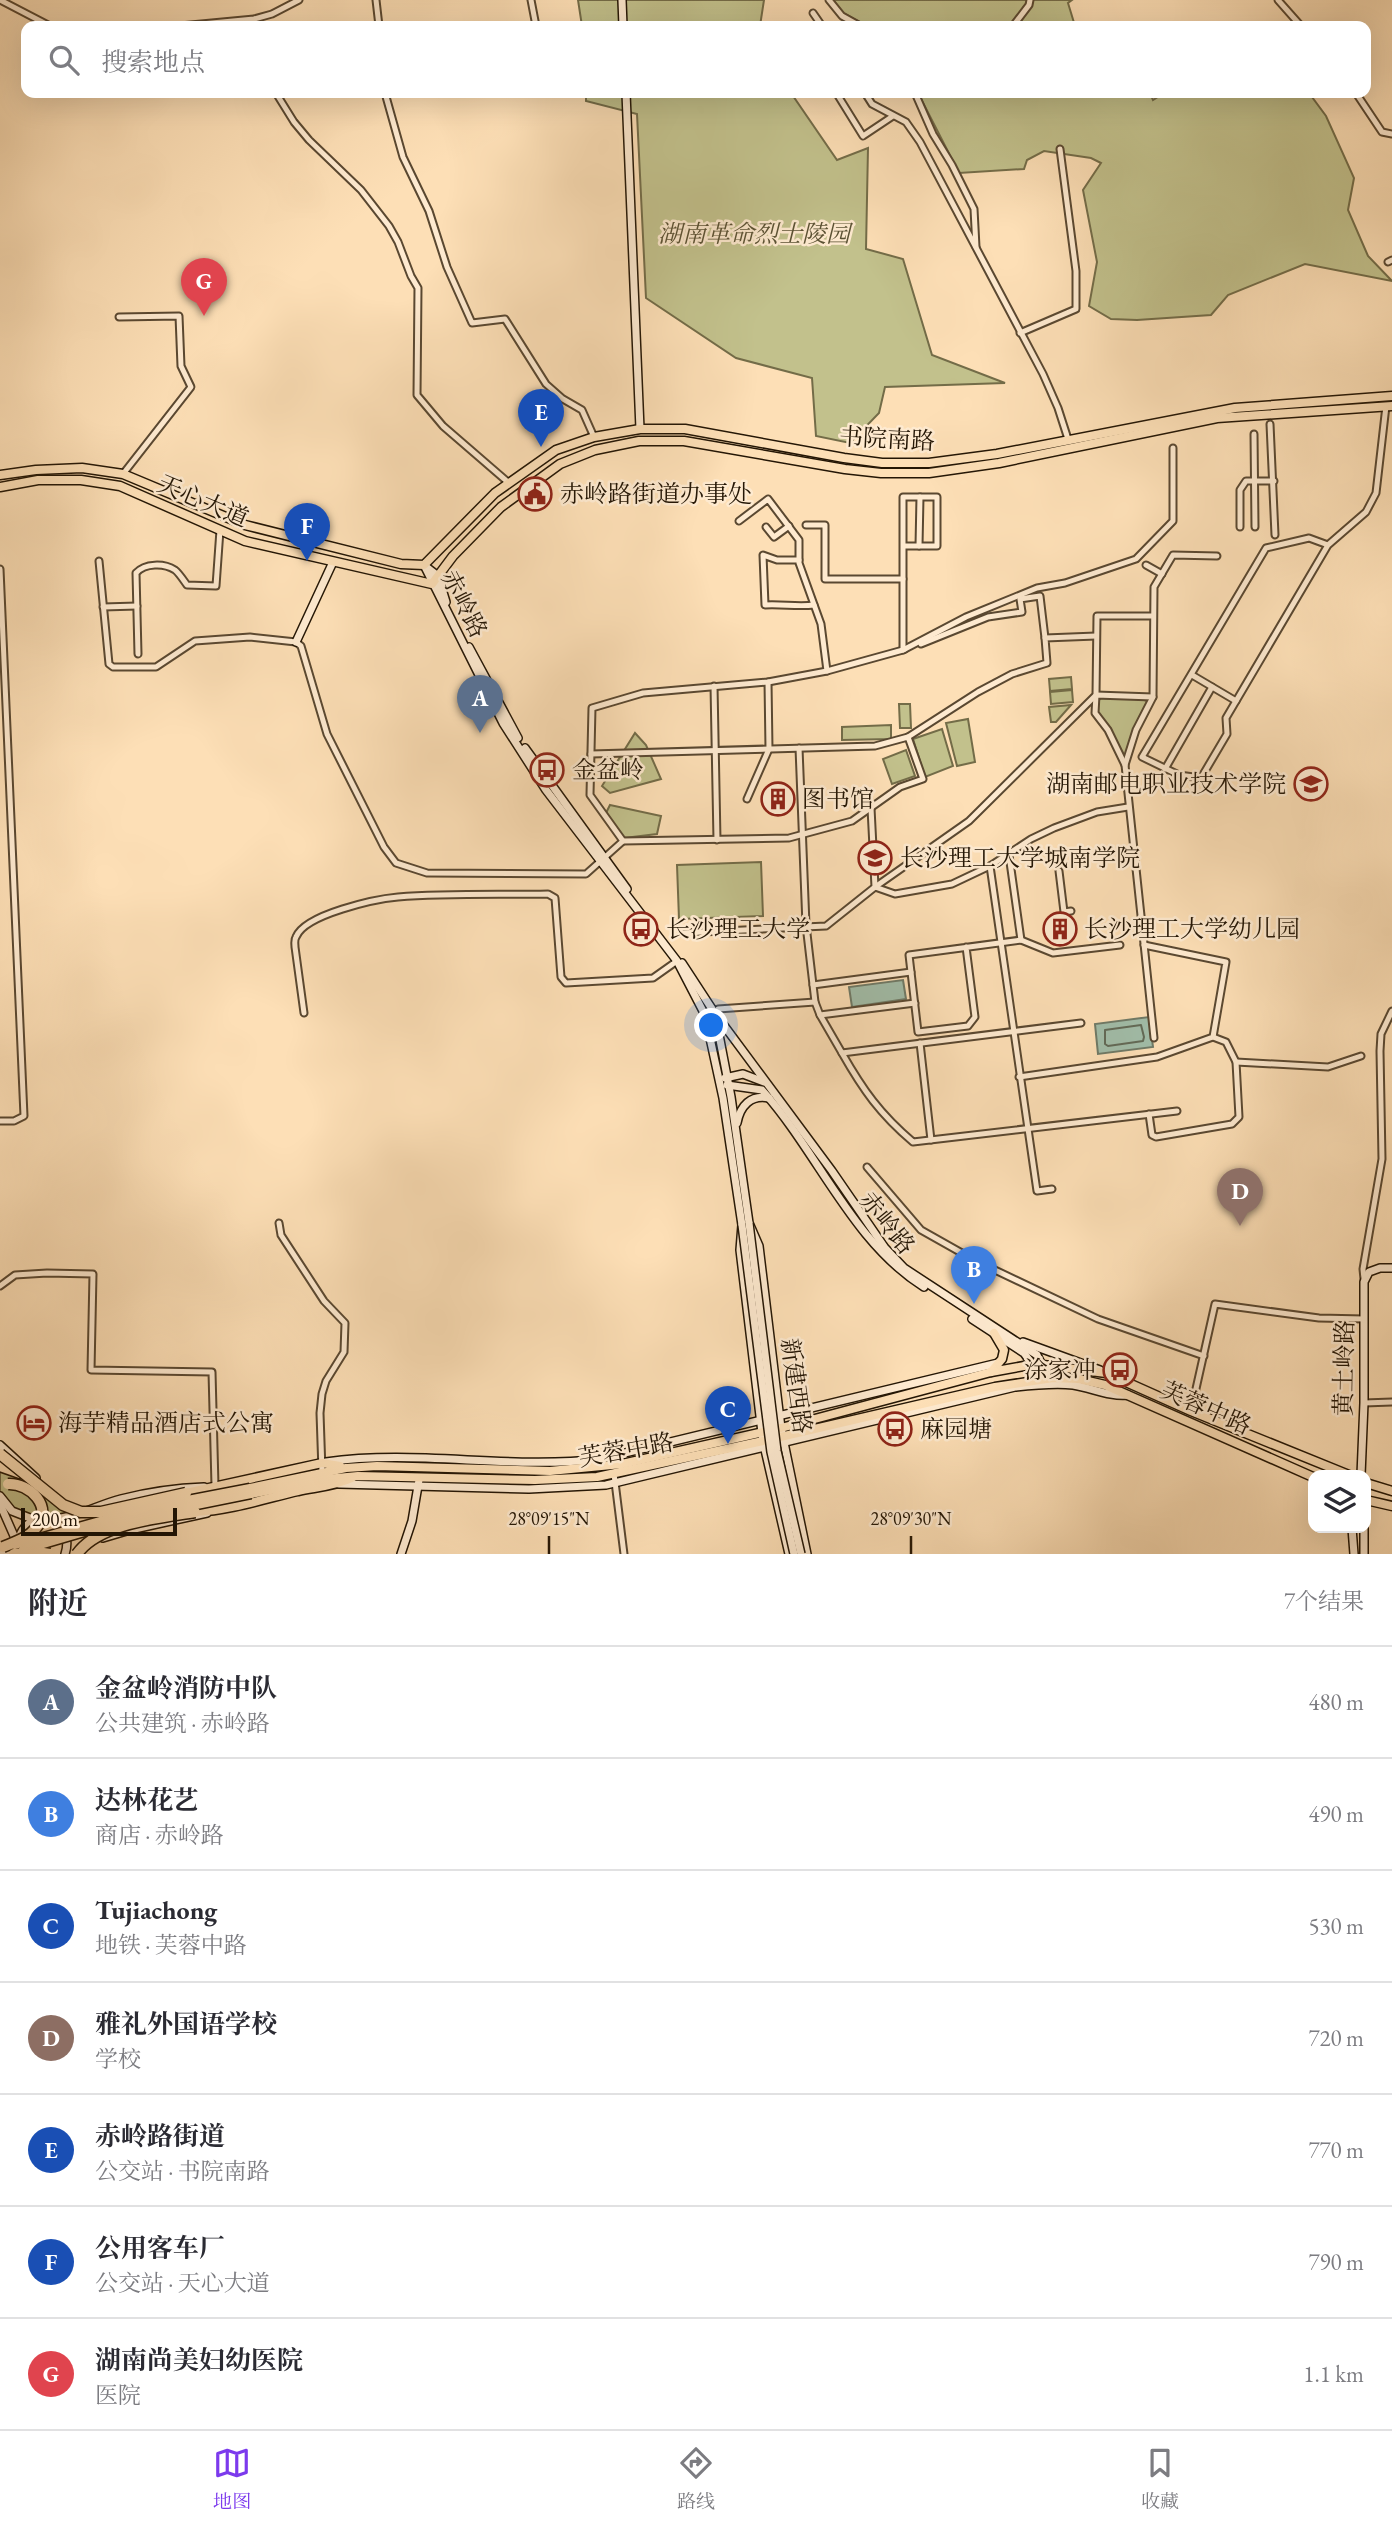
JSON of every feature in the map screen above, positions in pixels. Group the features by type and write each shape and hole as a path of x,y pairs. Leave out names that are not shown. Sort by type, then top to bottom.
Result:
{"highway":[{"path":"0,1454 63,1505 81,1512 101,1512 186,1493"},
{"path":"0,1466 30,1478"},
{"path":"0,1488 15,1484 29,1489 39,1501 43,1515 38,1526 11,1550"},
{"path":"77,1554 90,1539 104,1532 195,1512"},
{"path":"11,1550 50,1554"}],"main road":[{"path":"622,0 623,21"},
{"path":"626,98 640,429"},
{"name":"书院南路","path":"424,565 495,493 555,450 594,437 640,429 685,429 844,458 882,463 929,463 998,454 1235,408 1392,396"},
{"name":"书院南路","path":"432,584 453,556 501,507 560,464 595,450 639,441 684,441 881,473 929,473 999,463 1217,418 1389,406"},
{"name":"天心大道","path":"0,475 82,468 123,474 245,525 401,564 424,565"},
{"name":"天心大道","path":"0,487 37,480 81,480 120,486 245,541 432,584"},
{"path":"296,642 333,562"},
{"name":"赤岭路","path":"424,565 438,576 444,597 521,743 601,859 677,961 705,1015 724,1083"},
{"name":"赤岭路","path":"424,565 503,723 546,790 692,977 764,1082 885,1248 904,1268 1037,1355 1046,1379"},
{"name":"新建西路","path":"716,1010 777,1451 800,1554"},
{"path":"724,1083 743,1074 764,1082"},
{"path":"724,1083 762,1090 769,1098"},
{"name":"新建西路","path":"724,1083 735,1130 771,1452 791,1554"},
{"path":"735,1130 738,1113 745,1104 752,1099 769,1098"},
{"name":"赤岭路","path":"769,1098 880,1252 906,1276 1039,1364"},
{"name":"新建西路","path":"745,1224 759,1246 783,1436 807,1554"},
{"name":"新建西路","path":"745,1224 740,1250 760,1421 791,1554"},
{"path":"1364,1282 1369,1272 1392,1268"},
{"name":"黄土岭路","path":"1361,1470 1364,1282"},
{"path":"991,1372 1004,1350 994,1333"},
{"name":"赤岭路","path":"1012,1338 1107,1373"},
{"path":"186,1493 322,1467 396,1457 579,1461 624,1455 999,1362"},
{"name":"芙蓉中路","path":"783,1436 991,1372 1039,1364 1107,1373 1191,1411 1337,1470"},
{"name":"芙蓉中路","path":"322,1467 576,1469 622,1464 783,1436 995,1387 1046,1379 1079,1379 1130,1395 1308,1475"},
{"path":"783,1436 1015,1387 1052,1384 1090,1388 1116,1397 1130,1395"},
{"name":"芙蓉中路","path":"11,1550 146,1508 326,1479 358,1476 418,1481 615,1479 763,1440"},
{"path":"0,1445 70,1504 73,1517"},
{"path":"251,1491 322,1467"},
{"path":"338,1485 358,1476"},
{"path":"71,1554 106,1537 130,1530 298,1491 338,1485 418,1481 412,1521 401,1554"},
{"path":"1371,1485 1392,1491"},
{"path":"11,1550 24,1527 36,1520 73,1517 144,1494 185,1487 215,1486"},
{"path":"0,1496 12,1511 36,1520"},
{"path":"1371,1501 1392,1506"},
{"path":"0,1504 11,1550"},
{"path":"94,1508 88,1515 92,1532 96,1537 106,1537"},
{"path":"195,1512 217,1511"},
{"path":"47,1519 54,1521 64,1531 67,1546 65,1554"},
{"path":"1352,1533 1354,1554"},
{"path":"1364,1533 1364,1554"}],"street":[{"path":"259,21 299,0"},
{"path":"376,0 378,21"},
{"path":"531,0 535,21"},
{"path":"829,0 842,16 851,21"},
{"path":"1017,21 1030,0"},
{"path":"1278,0 1297,21"},
{"path":"0,1 40,21"},
{"path":"813,13 819,21"},
{"path":"279,98 294,122 326,158 361,190 398,242 418,288 416,395 443,426 509,483"},
{"path":"386,98 403,158 429,211 447,267 472,323 505,319 546,384 563,399 582,410 594,437"},
{"path":"839,98 863,136 893,116"},
{"path":"868,98 872,104 906,122 920,142 1043,374 1068,439"},
{"path":"917,98 933,134 974,209 976,248"},
{"path":"1359,98 1382,132 1392,134"},
{"path":"1020,333 1076,309 1076,271 1060,149"},
{"path":"119,317 179,316 181,366 191,387 123,474"},
{"path":"1328,545 1309,538 1266,548 1142,757 1179,775 1201,778 1227,734 1226,718 1328,545 1367,512 1376,493 1389,406"},
{"path":"1270,424 1275,535"},
{"path":"1254,434 1255,527"},
{"path":"903,650 966,617 1037,588 1065,583 1136,559 1173,521 1173,448"},
{"path":"1240,527 1240,490 1246,481 1274,481"},
{"path":"903,546 937,546 937,497 903,496 903,546 903,579 903,650"},
{"path":"919,546 920,497"},
{"path":"739,521 768,499 799,540 799,560 821,624 827,671"},
{"path":"806,525 825,525 825,579 903,579"},
{"path":"766,527 774,537 789,526"},
{"path":"138,654 136,573 151,565 175,570 187,585 216,586 220,530"},
{"path":"799,560 777,560 763,555 765,605 793,604 801,607 814,604"},
{"path":"1154,1038 1125,765 1136,730 1153,697 1154,587 1173,555 1217,555"},
{"path":"99,561 109,664 119,668 156,667 195,640 250,637 296,642 301,646 327,734 384,847 396,863 428,873 586,874 623,841 789,838 852,821 900,787 923,779 908,737"},
{"path":"1146,565 1162,574"},
{"path":"0,569 24,1116 14,1121 0,1121"},
{"path":"591,754 875,746 908,737 978,692 1012,674 1047,663 1040,596 1020,598 1022,612 988,617 903,650 827,671 768,682 643,693 592,708 590,795 623,841"},
{"path":"103,607 137,606"},
{"path":"1125,765 1108,730 1095,713 1097,616 1153,616"},
{"path":"1045,638 1096,636"},
{"path":"1192,675 1236,701"},
{"path":"747,799 769,749 768,682"},
{"path":"714,686 717,839"},
{"path":"1165,769 1212,687"},
{"path":"682,933 827,926 875,887 970,820 1096,695 1153,697"},
{"path":"1077,713 1095,713"},
{"path":"799,748 806,925 815,1002 861,1086 887,1120 913,1142 1177,1111"},
{"path":"875,887 895,894 952,884 990,866 1031,839 1080,817 1108,809 1128,807"},
{"path":"872,808 875,887"},
{"path":"1009,855 1021,940"},
{"path":"990,866 1037,1191 1052,1189"},
{"path":"1059,871 1064,912 1071,911"},
{"path":"304,1013 296,937 316,919 373,901 399,897 548,894 555,898 561,977 566,983 653,978 677,961"},
{"path":"966,947 975,1017 968,1026 918,1032 909,955 966,947 1021,940 1053,953 1120,945"},
{"path":"1144,945 1226,962 1213,1037"},
{"path":"813,985 911,972"},
{"path":"716,1010 815,1002"},
{"path":"820,1015 915,1003"},
{"path":"1364,1282 1363,1269 1382,1160 1381,1034 1392,1011"},
{"path":"842,1053 1081,1023"},
{"path":"1019,1077 1157,1057 1213,1037 1226,1042 1236,1062 1240,1117 1233,1124 1156,1137 1152,1135 1149,1114"},
{"path":"920,1043 931,1140"},
{"path":"1236,1062 1328,1067 1360,1056"},
{"path":"867,1167 921,1230 976,1261 1098,1319 1204,1356"},
{"path":"279,1223 281,1235 324,1301 345,1323 344,1352 326,1381 322,1394 322,1467"},
{"path":"0,1286 15,1275 93,1274 91,1370 212,1372 215,1486"},
{"path":"1191,1411 1215,1304 1319,1318 1364,1319"},
{"path":"1364,1403 1392,1402"},
{"path":"615,1479 624,1554"}],"green space":[{"path":"578,0 764,0 761,21 581,21"},
{"path":"833,0 1072,0 1068,3 1073,21 858,21 843,13"},
{"name":"湖南革命烈士陵园","path":"586,98 794,98 837,160 868,148 866,249 903,259 932,355 1005,383 885,387 879,413 850,443 816,436 812,378 736,358 646,298 637,114 586,101"},
{"path":"921,98 1313,98 1326,116 1354,178 1348,210 1368,256 1392,281 1305,264 1228,295 1211,315 1111,319 1089,306 1097,262 1083,190 1101,163 1091,158 1044,151 1027,160 1024,169 959,173"},
{"path":"1071,677 1072,689 1050,691 1049,679"},
{"path":"1072,690 1073,702 1051,704 1050,692"},
{"path":"1101,698 1147,701 1125,758 1098,712 1097,702"},
{"path":"899,704 910,704 911,728 900,728"},
{"path":"1071,705 1056,722 1051,722 1049,707"},
{"path":"968,719 975,762 957,766 946,723"},
{"path":"891,725 891,739 842,740 842,727"},
{"path":"942,729 953,766 925,777 913,739"},
{"path":"635,733 646,745 661,779 610,793 602,786"},
{"path":"906,750 915,776 892,784 883,759"},
{"path":"610,805 661,816 657,834 624,838 606,813"},
{"path":"761,862 763,916 679,919 677,865"},
{"path":"0,1458 69,1514 40,1516 12,1507 0,1491"}],"water":[{"path":"903,980 906,999 852,1007 849,987"},
{"path":"1149,1017 1153,1047 1098,1054 1095,1024"}],"place":[{"name":"湖南尚美妇幼医院","path":"204,316"},
{"name":"赤岭路街道","path":"541,447"},
{"name":"赤岭路街道办事处","path":"535,494"},
{"name":"公用客车厂","path":"307,561"},
{"name":"金盆岭消防中队","path":"480,733"},
{"name":"金盆岭","path":"547,770"},
{"name":"湖南邮电职业技术学院","path":"1311,784"},
{"name":"图书馆","path":"778,799"},
{"name":"长沙理工大学城南学院","path":"875,858"},
{"name":"长沙理工大学","path":"641,929"},
{"name":"长沙理工大学幼儿园","path":"1060,929"},
{"name":"雅礼外国语学校","path":"1240,1226"},
{"name":"达林花艺","path":"974,1304"},
{"name":"涂家冲","path":"1120,1370"},
{"name":"海芋精品酒店式公寓","path":"34,1423"},
{"name":"麻园塘","path":"895,1429"},
{"name":"Tujiachong","path":"728,1444"}]}
